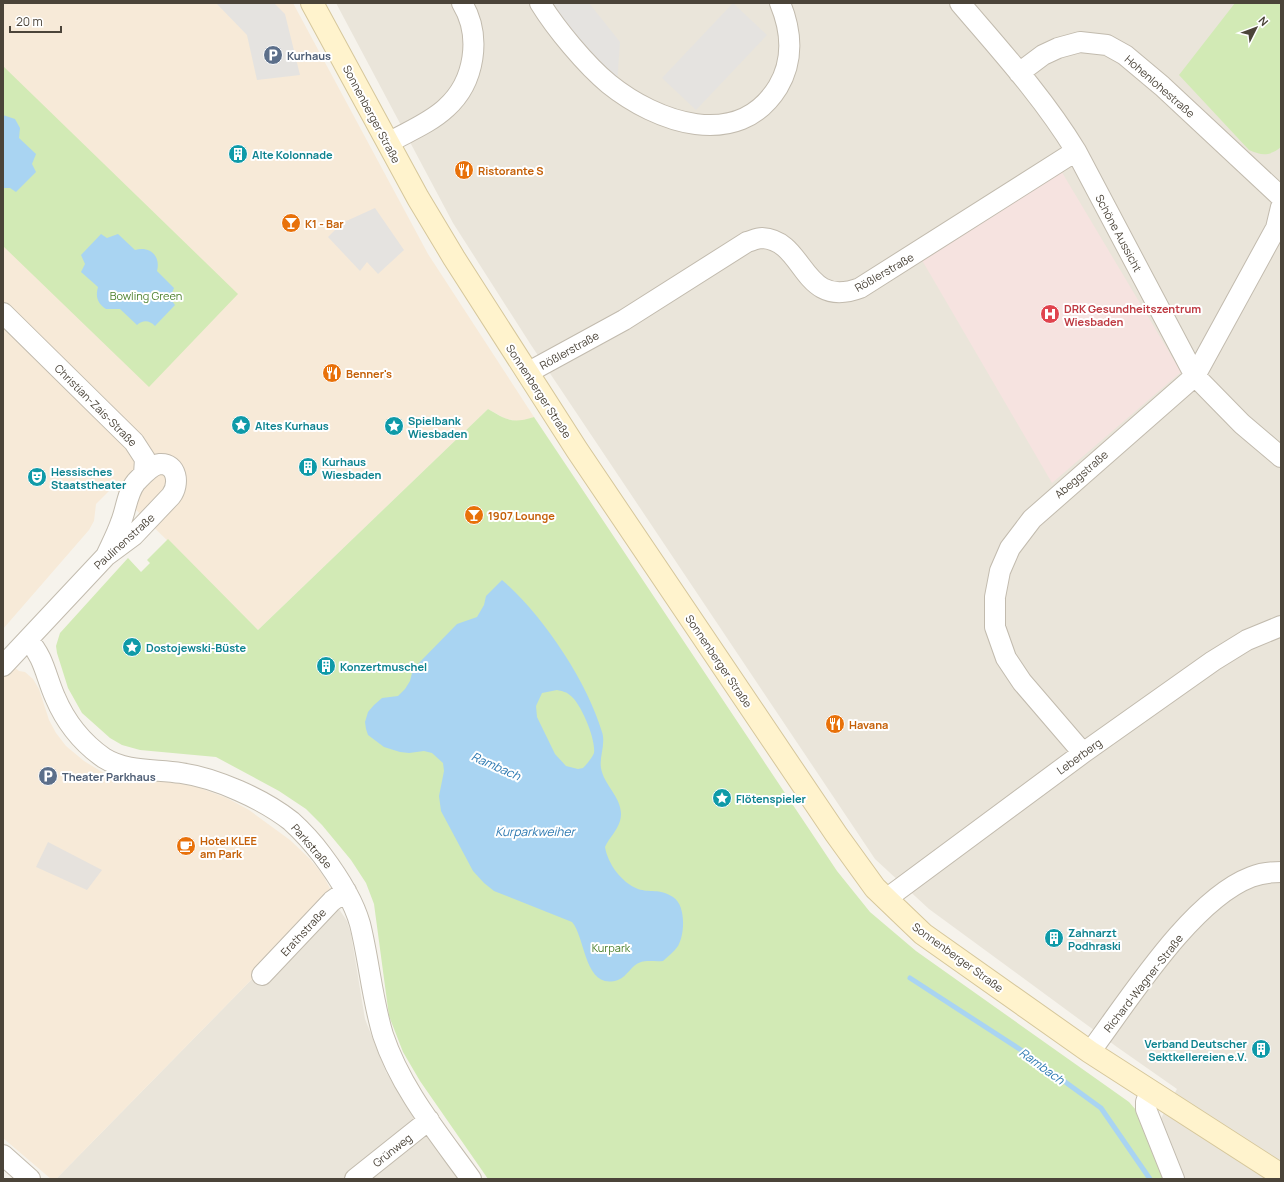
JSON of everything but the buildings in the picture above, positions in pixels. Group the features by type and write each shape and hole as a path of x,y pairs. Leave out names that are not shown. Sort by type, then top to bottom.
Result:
{"main road":[{"name":"Sonnenberger Straße","path":"312,3 439,235 527,374 855,863 886,899 923,934 1090,1052 1281,1175"}],"street":[{"path":"388,143 436,116 452,102 464,84 470,70 473,45 470,20 462,3"},
{"path":"540,3 595,71 623,94 639,104 676,119 695,124 715,126 729,124 755,112 766,103 782,81 789,57 790,44 786,19 780,3"},
{"name":"Schöne Aussicht","path":"960,3 1020,73 1058,121 1076,150 1195,376 1242,424 1281,457"},
{"name":"Hohenlohestraße","path":"1020,73 1043,55 1058,48 1080,42 1107,45 1125,55 1162,86 1281,197"},
{"name":"Rößlerstraße","path":"527,374 624,320 747,242 761,238 772,240 783,247 822,288 834,293 847,293 860,288 1076,150"},
{"name":"Abeggstraße","path":"1083,753 1022,682 1006,658 995,627 995,597 1000,571 1010,548 1032,519 1195,376 1276,228 1281,207"},
{"name":"Christian-Zais-Straße","path":"3,313 134,442 145,459 144,474"},
{"name":"Paulinenstraße","path":"3,666 106,556 132,536 175,491 178,482 177,478 168,467 160,464 144,474"},
{"path":"106,556 121,522 130,493 135,484 144,474"},
{"name":"Leberberg","path":"886,899 1083,753 1222,655 1247,640 1281,626"},
{"name":"Parkstraße","path":"28,640 40,655 54,696 67,722 84,743 106,759 130,768 188,774 224,785 264,804 291,822 334,871 346,891 360,922 378,1018 393,1061 410,1094 472,1179"},
{"name":"Richard-Wagner-Straße","path":"1090,1052 1173,942 1197,916 1237,884 1252,877 1281,872"},
{"name":"Erathstraße","path":"262,975 332,901 346,891"},
{"path":"1150,1092 1146,1102 1146,1109 1174,1179"},
{"name":"Grünweg","path":"355,1179 429,1120"},
{"path":"5,1162 30,1179"}],"shaded area":[{"path":"3,3 293,3 428,254 534,417 519,422 504,418 488,409 258,630 113,487 96,504 94,521 89,530 3,629"},
{"name":"Kurhaus","path":"216,3 274,3 285,14 300,75 257,80 247,35"},
{"path":"336,3 1281,3 1281,1179 1182,1179 1159,1122 1177,1089 1117,1047 929,909 875,859 531,345 453,223"},
{"path":"547,3 589,3 620,42 617,84"},
{"path":"733,3 767,35 696,110 662,78"},
{"name":"DRK Gesundheitszentrum Wiesbaden","path":"1060,169 1181,372 1052,483 919,255"},
{"path":"375,208 404,250 378,274 367,262 360,271 328,237 342,223"},
{"path":"3,658 19,671 25,672 33,679 39,689 49,720 56,733 66,746 84,761 107,775 135,780 174,782 197,787 227,798 249,810 290,840 310,859 323,875 333,894 256,975 56,1179 51,1179 3,1138"},
{"path":"48,842 102,870 87,890 36,867"},
{"path":"339,909 347,921 351,934 365,1019 386,1072 403,1100 461,1179 56,1179 256,975"}],"green space":[{"path":"1235,3 1281,3 1281,147 1266,154 1249,150 1179,75"},
{"name":"Bowling Green","path":"3,66 238,294 149,387 3,246"},
{"name":"Kurpark","path":"488,409 510,420 520,420 534,417 837,871 870,912 916,951 1129,1102 1136,1110 1167,1179 488,1179 420,1081 403,1052 389,1016 374,904 366,883 351,860 322,825 306,809 279,791 216,757 140,750 122,745 110,738 82,713 68,688 56,646 60,633 128,558 141,572 150,563 147,560 168,539 258,630"}],"water":[{"path":"3,115 15,119 20,128 19,138 36,154 32,164 36,172 16,192 10,188 3,188"},
{"path":"101,234 107,238 118,234 135,250 145,249 153,253 156,257 158,266 157,271 174,288 170,298 175,305 155,326 146,321 137,325 120,309 106,309 103,307 97,297 98,287 81,272 85,264 81,255"},
{"name":"Kurparkweiher","path":"502,580 517,594 547,630 574,670 586,692 602,732 603,746 601,768 603,775 617,800 621,813 617,828 605,847 612,866 626,882 632,886 642,890 668,894 677,901 680,906 683,920 682,934 678,946 673,952 663,961 646,961 638,963 618,980 607,981 598,978 592,971 577,930 572,922 494,891 473,871 441,811 439,796 444,771 443,763 432,753 424,751 409,753 400,752 384,747 368,735 365,722 368,712 382,698 398,696 410,681 413,669 457,624 477,617 484,605 486,596","holes":["557,690 568,694 575,700 587,722 593,739 594,753 583,768 578,769 566,766 555,754 537,717 536,706 542,693"]}],"waterway":[{"name":"Rambach","path":"910,978 1024,1052 1101,1108 1150,1179"}],"place":[{"name":"Kurhaus","path":"273,55"},
{"name":"Alte Kolonnade","path":"238,154"},
{"name":"Ristorante S","path":"464,170"},
{"name":"K1 - Bar","path":"291,223"},
{"name":"DRK Gesundheitszentrum Wiesbaden","path":"1050,314"},
{"name":"Benner's","path":"332,373"},
{"name":"Altes Kurhaus","path":"241,425"},
{"name":"Spielbank Wiesbaden","path":"394,426"},
{"name":"Kurhaus Wiesbaden","path":"308,467"},
{"name":"Hessisches Staatstheater","path":"37,477"},
{"name":"1907 Lounge","path":"474,515"},
{"name":"Dostojewski-Büste","path":"132,647"},
{"name":"Konzertmuschel","path":"326,666"},
{"name":"Havana","path":"835,724"},
{"name":"Theater Parkhaus","path":"48,776"},
{"name":"Flötenspieler","path":"722,798"},
{"name":"Hotel KLEE am Park","path":"186,846"},
{"name":"Zahnarzt Podhraski","path":"1054,938"},
{"name":"Verband Deutscher Sektkellereien e.V.","path":"1261,1049"}]}
